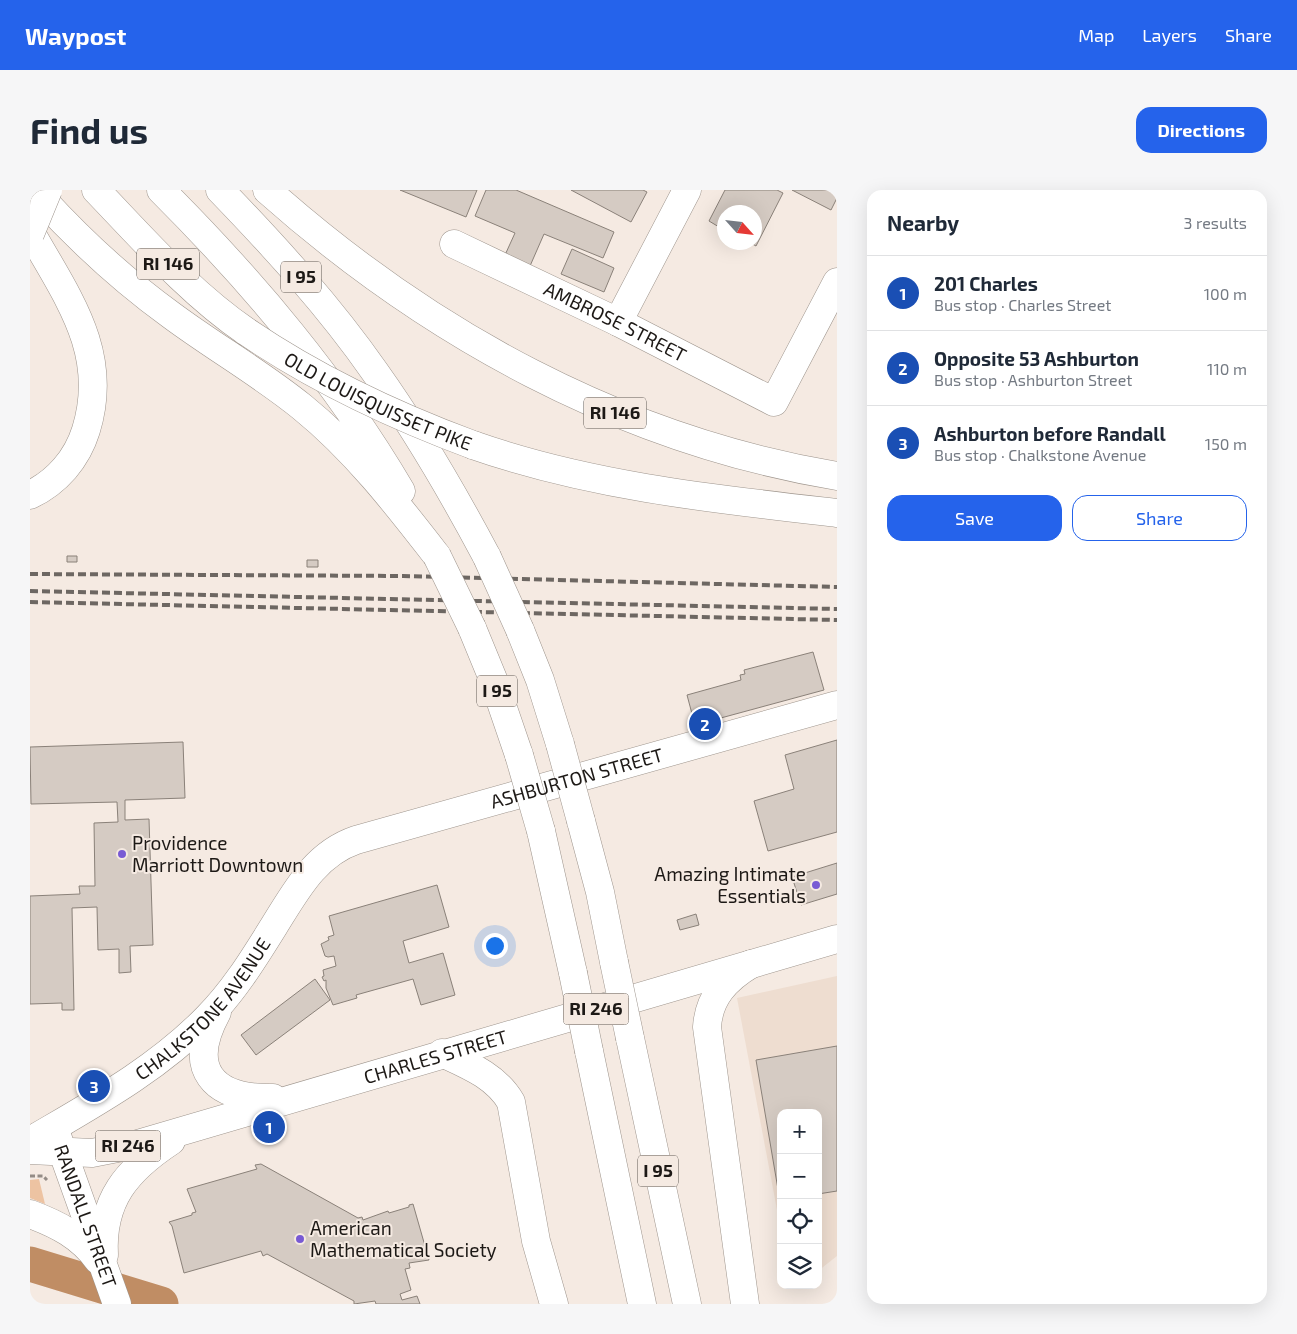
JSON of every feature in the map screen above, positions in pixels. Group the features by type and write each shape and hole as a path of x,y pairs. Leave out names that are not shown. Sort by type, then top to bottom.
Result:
{"main road":[{"path":"34,190 76,236 124,280 173,317 288,396 324,426 385,491 437,556"},
{"path":"30,495 56,478 78,451 90,418 95,383 90,350 78,319 30,232 48,190"},
{"name":"OLD LOUISQUISSET PIKE","path":"96,190 206,300 247,332 290,361 362,400 473,445 529,463 605,481 837,513"},
{"name":"I 95","path":"161,190 240,270 309,354 384,463 437,556 472,628 493,679 519,755 541,831 573,973 642,1304"},
{"name":"I 95","path":"220,190 309,287 374,371 433,460 487,557 520,630 540,680 560,744 600,892 687,1304"},
{"name":"RI 146","path":"267,190 316,232 392,290 462,335 534,376 613,412 662,430 728,450 837,476"},
{"path":"618,322 687,190"},
{"name":"AMBROSE STREET","path":"454,244 618,322 774,402 837,282"},
{"path":"795,467 837,468"},
{"name":"ASHBURTON STREET","path":"322,860 335,849 356,840 837,705"},
{"name":"CHALKSTONE AVENUE","path":"54,1127 127,1084 162,1060 196,1030 227,996 301,884 322,860"},
{"name":"CHARLES STREET","path":"30,1150 92,1153 191,1128 442,1053 837,939"},
{"path":"745,1304 707,1027 708,1014 714,997 731,978 751,964"},
{"path":"227,996 215,1016 205,1044 206,1066 212,1079 234,1095 255,1098 293,1098"},
{"path":"442,1053 490,1078 502,1088 511,1102 536,1241 554,1304"},
{"name":"RI 246","path":"30,1141 54,1127"},
{"name":"RANDALL STREET","path":"54,1127 117,1304"},
{"path":"106,1271 105,1226 111,1204 120,1186 144,1160 191,1128"},
{"path":"30,1214 58,1225 77,1238 96,1256 106,1271"}],"path":[{"path":"30,1176 43,1176 50,1184"}],"shaded area":[{"path":"837,976 837,1256 822,1268 822,1109 777,1109 777,1210 737,998"},
{"path":"39,1179 45,1204 30,1198 30,1180"}],"building":[{"path":"400,190 477,190 466,217"},
{"path":"486,190 516,190 614,232 603,258 544,234 530,266 505,255 515,233 475,216"},
{"path":"571,190 643,190 647,192 631,222"},
{"path":"725,190 777,190 783,193 762,234 762,205 717,205"},
{"path":"792,190 837,190 837,198 831,210"},
{"path":"717,206 717,226 709,221"},
{"path":"572,249 614,268 604,292 561,274"},
{"path":"67,556 77,556 77,562 67,562"},
{"path":"307,560 318,560 318,567 307,567"},
{"path":"813,652 824,690 695,725 687,695 741,680 740,675 745,674 744,670"},
{"path":"837,740 837,832 768,851 754,801 794,789 785,755"},
{"name":"Providence Marriott Downtown","path":"183,742 185,798 125,800 125,820 149,819 153,945 130,946 131,972 119,973 119,949 98,950 97,907 72,908 74,1010 62,1010 62,1003 30,1004 30,896 80,894 79,886 95,886 94,823 118,822 117,802 31,804 30,747"},
{"name":"Amazing Intimate Essentials","path":"837,863 837,894 801,905 792,877"},
{"path":"437,885 449,927 403,941 409,963 443,953 455,995 421,1005 413,979 356,995 357,998 333,1005 326,988 326,980 324,981 322,977 324,976 323,970 336,966 334,956 325,956 321,944 329,940 328,937 334,935 329,916"},
{"path":"696,914 699,925 680,930 677,920"},
{"path":"315,979 330,1000 256,1055 241,1035"},
{"path":"837,1046 837,1191 822,1193 822,1109 777,1109 777,1183 756,1060"},
{"name":"American Mathematical Society","path":"261,1164 358,1218 362,1217 363,1220 388,1211 389,1213 409,1207 409,1205 413,1204 429,1260 409,1263 410,1268 405,1269 411,1290 400,1294 402,1300 417,1296 420,1304 376,1304 375,1301 354,1304 354,1301 267,1254 263,1256 261,1251 184,1273 172,1226 169,1222 196,1212 187,1189 257,1169 255,1165"}],"waterway":[{"path":"30,1264 161,1304"}],"railway":[{"path":"30,574 403,576 837,587"},
{"path":"30,591 837,609"},
{"path":"30,602 837,620"}],"place":[{"name":"Opposite 53 Ashburton","path":"705,724"},
{"name":"Providence Marriott Downtown","path":"122,854"},
{"name":"Amazing Intimate Essentials","path":"816,885"},
{"name":"Ashburton before Randall","path":"94,1086"},
{"name":"201 Charles","path":"269,1127"},
{"name":"American Mathematical Society","path":"300,1239"}]}
